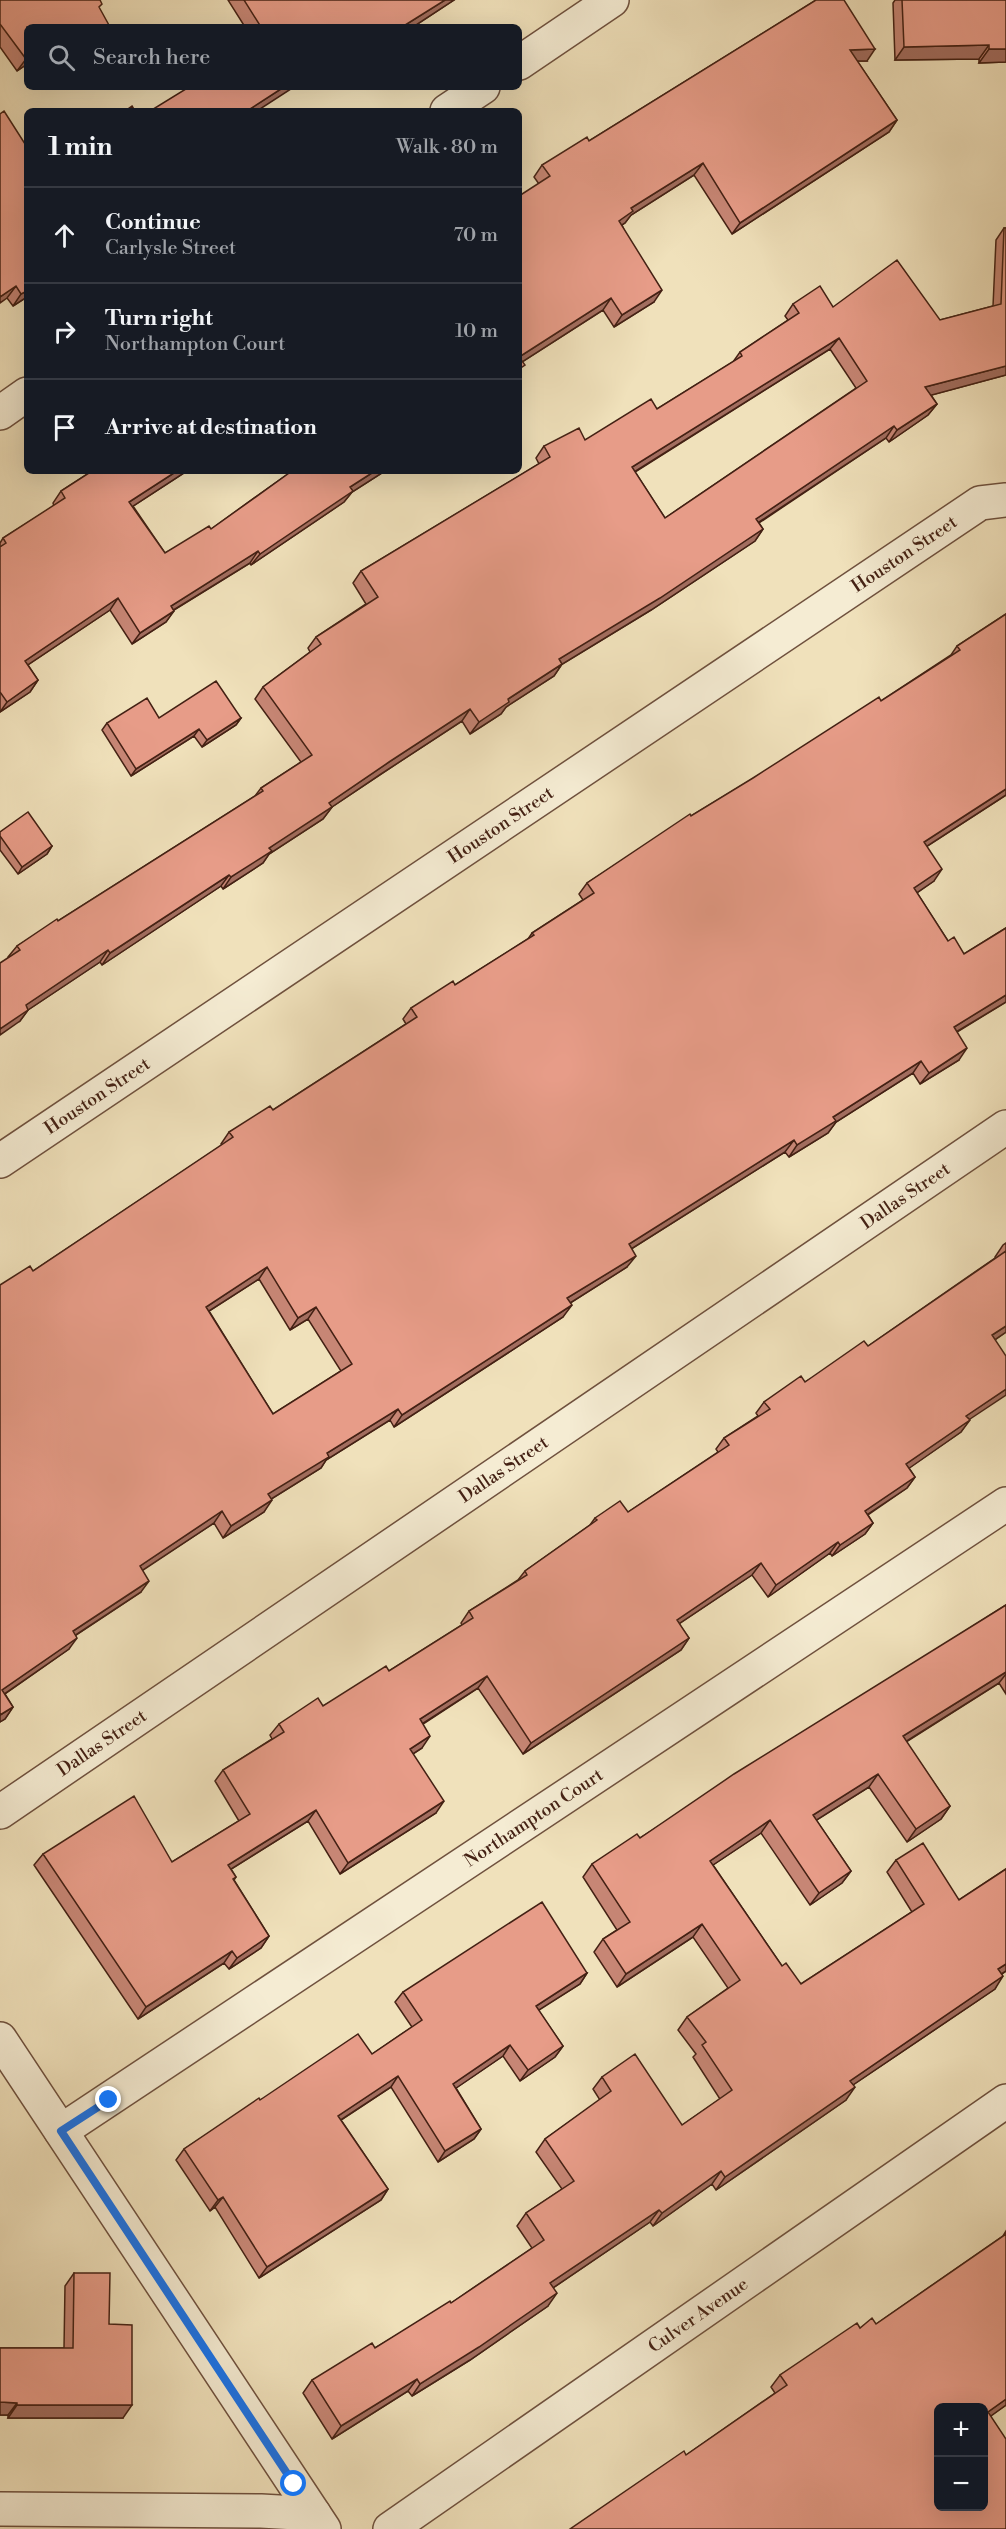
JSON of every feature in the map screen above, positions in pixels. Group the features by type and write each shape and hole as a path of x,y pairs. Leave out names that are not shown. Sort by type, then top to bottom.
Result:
{"street":[{"path":"522,61 612,0"},
{"path":"452,108 478,90"},
{"path":"0,412 24,396"},
{"name":"Houston Street","path":"0,1161 980,503 1006,500"},
{"name":"Dallas Street","path":"0,1812 1006,1127"},
{"name":"Northampton Court","path":"61,2131 1006,1504"},
{"path":"0,2039 319,2522"},
{"name":"Culver Avenue","path":"390,2529 1006,2101"},
{"path":"0,2510 261,2511 319,2522"}],"building":[{"path":"0,0 100,0 102,4 99,7 108,24 24,24 24,56 0,24"},
{"path":"244,0 445,0 407,24 259,24"},
{"path":"816,0 844,0 875,49 850,50 897,120 740,223 703,163 631,208 633,211 619,221 662,290 622,315 611,298 522,355 522,194 550,176 542,165 587,137 589,141"},
{"path":"902,0 1006,0 1006,49 989,49 989,45 904,47"},
{"path":"184,90 279,90 252,108 155,108"},
{"path":"4,111 24,142 24,292 21,294 16,286 0,297 0,114"},
{"path":"1004,228 1006,228 1006,366 925,387 937,404 897,430 894,426 756,519 763,529 660,598 559,659 562,664 508,699 509,702 479,722 470,709 389,762 329,803 332,807 269,848 272,851 231,877 229,875 110,953 108,950 26,1005 28,1010 0,1029 0,963 20,950 17,946 263,791 261,788 312,755 263,687 321,644 316,637 378,597 361,571 550,457 544,446 579,428 585,440 651,399 657,409 742,356 740,352 799,313 793,304 820,286 833,307 897,260 940,320 1001,304","holes":["839,338 867,381 665,518 632,467"]},
{"path":"87,474 172,474 129,502 165,553 209,526 211,529 288,474 370,474 350,487 353,491 260,554 258,551 171,606 174,611 140,633 118,598 25,661 38,680 7,702 0,692 0,547 6,543 3,538 65,498 61,491"},
{"path":"1006,614 1006,789 924,842 942,869 914,888 948,941 954,937 964,954 1006,928 1006,995 954,1027 967,1048 929,1073 921,1061 833,1117 836,1121 797,1145 794,1140 629,1244 636,1256 567,1298 572,1305 402,1415 398,1409 327,1453 329,1457 268,1494 272,1500 231,1526 222,1511 140,1566 149,1581 73,1631 77,1638 2,1690 13,1707 0,1715 0,1285 30,1266 33,1271 233,1137 229,1132 270,1106 273,1110 417,1017 411,1008 453,981 455,985 534,935 532,933 594,893 587,883 690,814 691,816 753,778 879,697 881,701 960,650 957,646","holes":["267,1267 298,1318 316,1307 352,1364 273,1414 206,1307"]},
{"path":"216,681 241,718 207,740 199,729 136,769 107,723 147,698 159,718"},
{"path":"28,812 52,846 22,867 0,836 0,832"},
{"path":"1006,1251 1006,1326 992,1335 1006,1356 1006,1389 966,1416 970,1420 906,1464 915,1477 865,1511 873,1523 840,1545 838,1542 776,1585 761,1563 677,1620 689,1638 531,1743 487,1676 420,1719 430,1736 410,1749 444,1801 348,1863 316,1810 228,1865 236,1877 233,1879 269,1936 237,1958 232,1951 146,2007 43,1854 134,1796 172,1862 250,1814 223,1770 284,1732 279,1724 318,1698 323,1706 386,1666 389,1671 473,1618 469,1611 527,1575 525,1571 620,1501 628,1512 729,1445 724,1438 770,1409 764,1402 801,1376 805,1382 864,1341 868,1346"},
{"path":"1006,1605 1006,1672 903,1736 950,1806 916,1829 878,1774 813,1815 851,1871 819,1893 770,1820 710,1861 782,1966 786,1963 801,1984 924,1904 896,1860 923,1843 959,1900 1006,1869 1006,1964 998,1969 1003,1976 850,2081 855,2087 725,2177 721,2171 662,2213 659,2210 550,2283 557,2293 479,2347 420,2384 417,2379 341,2426 312,2380 372,2343 375,2348 450,2301 451,2303 544,2240 526,2213 574,2181 545,2139 611,2091 602,2077 635,2054 682,2125 732,2090 702,2045 706,2042 687,2017 740,1980 702,1924 626,1974 603,1939 630,1922 592,1864 637,1834 640,1838 734,1774"},
{"path":"542,1902 587,1973 536,2006 563,2046 528,2070 510,2045 453,2084 481,2129 445,2151 398,2076 338,2116 388,2189 267,2267 223,2197 218,2200 184,2149 358,2034 372,2054 422,2020 403,1992"},
{"path":"1006,2234 1006,2399 988,2412 1006,2439 1006,2529 570,2529 684,2451 686,2455 787,2385 780,2375 857,2323 860,2328 872,2318 876,2324"},
{"path":"74,2273 110,2273 109,2324 132,2325 132,2405 17,2405 17,2403 0,2402 0,2348 73,2348"}],"route":[{"path":"109,2100 61,2131 294,2484"}]}
